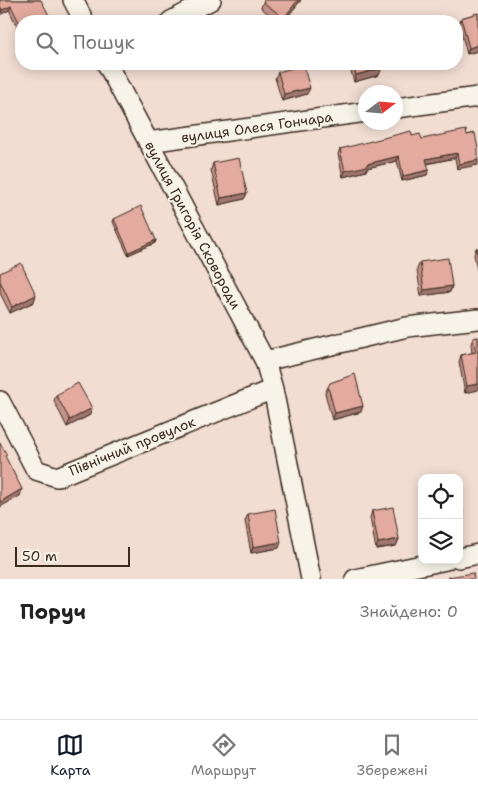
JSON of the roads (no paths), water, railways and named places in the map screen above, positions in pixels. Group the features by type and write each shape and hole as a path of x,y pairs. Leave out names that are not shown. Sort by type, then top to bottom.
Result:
{"street":[{"path":"73,0 81,15"},
{"path":"182,15 206,1"},
{"name":"вулиця Григорія Сковороди","path":"110,70 265,361 273,389 311,579"},
{"path":"403,107 478,97"},
{"name":"вулиця Олеся Гончара","path":"148,142 358,113"},
{"path":"265,361 406,327 478,319"},
{"name":"Північний провулок","path":"0,401 36,470 57,478 273,389"},
{"path":"463,557 478,554"},
{"path":"355,579 427,564"}]}
